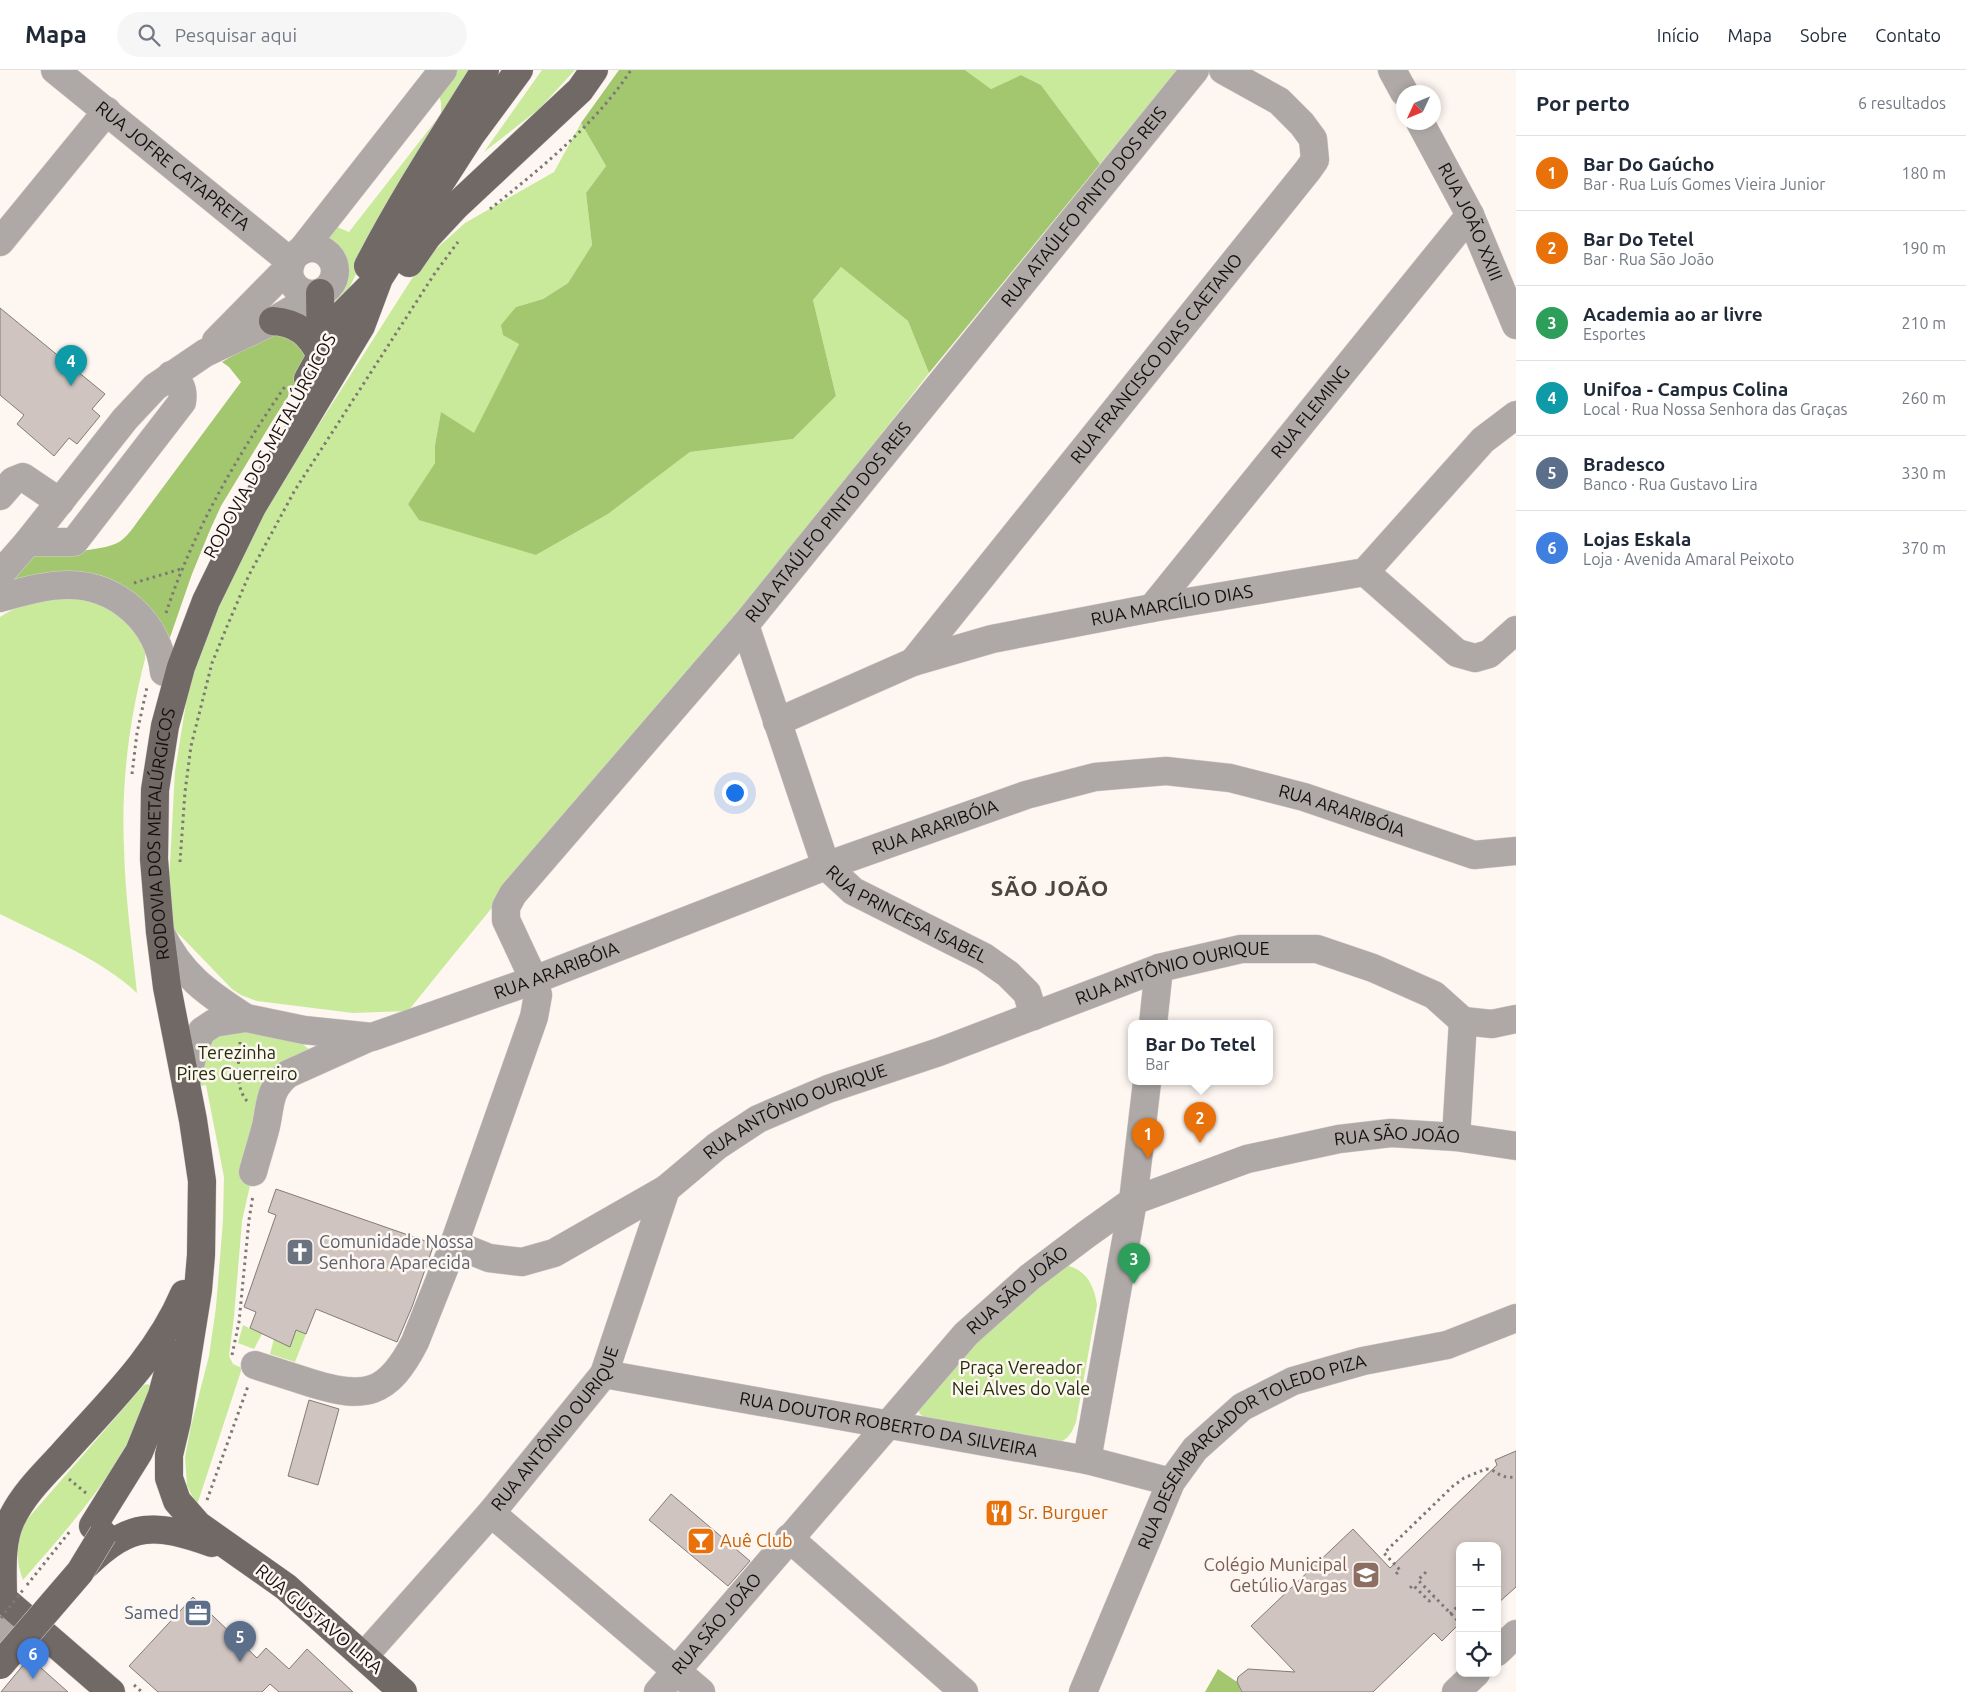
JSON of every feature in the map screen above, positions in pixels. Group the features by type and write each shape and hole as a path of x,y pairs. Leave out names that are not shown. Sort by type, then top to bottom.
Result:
{"main road":[{"path":"352,321 385,232 486,70"},
{"name":"RODOVIA DOS METALÚRGICOS","path":"190,1345 198,1290 202,1202 200,1164 167,987 154,859 155,790 165,726 181,667 206,601 252,507 352,321 471,134 519,70"},
{"path":"352,321 440,222 580,90 594,70"},
{"path":"318,293 321,356"},
{"path":"273,320 300,328 308,335 321,356"},
{"name":"RODOVIA DOS METALÚRGICOS","path":"96,1532 136,1458 154,1417 174,1350 189,1251 190,1188 184,1143 150,955 140,862 139,814 144,756 156,695 207,555 244,483 321,356 352,321"},
{"path":"119,1686 4,1611 5,1537 10,1520 42,1477 143,1363 166,1331 184,1294"},
{"path":"0,1639 133,1490 151,1456 166,1421 178,1376 190,1345"},
{"path":"190,1345 169,1454 169,1478 177,1502 184,1511 198,1526 232,1550"},
{"path":"96,1532 164,1528 186,1533 232,1550"},
{"path":"0,1665 80,1572 96,1532"},
{"name":"RUA GUSTAVO LIRA","path":"232,1550 286,1587 403,1692"}],"street":[{"name":"RUA JOFRE CATAPRETA","path":"55,70 294,259"},
{"path":"205,353 294,259 443,70"},
{"name":"RUA ATAÚLFO PINTO DOS REIS","path":"255,1365 344,1392 360,1392 377,1387 388,1379 408,1356 454,1244 534,1017 538,995 534,980 506,920 506,907 513,894 745,625 1195,70"},
{"name":"RUA FRANCISCO DIAS CAETANO","path":"913,662 1315,160 1312,140 1302,124 1279,101 1223,70"},
{"path":"1392,70 1400,85"},
{"path":"0,242 106,111"},
{"name":"RUA JOÃO XXIII","path":"1424,130 1470,215 1516,325"},
{"name":"RUA FLEMING","path":"1152,608 1470,215"},
{"path":"0,574 28,542 138,404 171,375 205,353 306,302 332,283 335,276 334,261 329,255 316,248 308,248 294,259 290,279 294,285 306,294 318,293"},
{"path":"28,542 74,542 182,402 181,386 171,375"},
{"path":"1516,415 1483,440 1365,572 1457,653 1475,658 1489,654 1516,630"},
{"path":"0,496 13,481 23,478 60,502"},
{"name":"RUA MARCÍLIO DIAS","path":"777,722 913,662 992,639 1152,608 1365,572"},
{"path":"0,598 36,589 67,585 91,587 105,592 134,610 152,631 162,656 164,672"},
{"name":"RUA PRINCESA ISABEL","path":"745,625 826,866 853,891 984,957 1008,974 1027,993 1034,1016"},
{"name":"RUA ARARIBÓIA","path":"253,1172 274,1089 288,1074 372,1037 534,980 826,866 1026,795 1095,777 1166,771 1230,778 1304,797 1474,855 1516,851"},
{"path":"160,932 178,964 190,977 243,1019"},
{"name":"RUA ANTÔNIO OURIQUE","path":"364,1656 491,1513 604,1374 666,1189 717,1146 758,1119 828,1089 939,1052 1160,968 1241,949 1317,949 1373,968 1434,995 1463,1021"},
{"path":"1154,1020 1160,968"},
{"path":"186,1084 195,1045 202,1031 214,1023 243,1019"},
{"name":"RUA ARARIBÓIA","path":"243,1019 304,1030 372,1037"},
{"path":"1456,1137 1463,1021 1492,1024 1516,1019"},
{"path":"1088,1460 1133,1201 1147,1085"},
{"name":"RUA SÃO JOÃO","path":"658,1692 966,1334 1030,1277 1133,1201 1247,1159 1339,1139 1391,1133 1456,1137 1516,1146"},
{"path":"454,1244 489,1258 522,1262 554,1254 666,1189"},
{"name":"RUA DESEMBARGADOR TOLEDO PIZA","path":"1083,1692 1171,1482 1196,1449 1242,1407 1292,1381 1363,1360 1446,1345 1516,1318"},
{"name":"RUA DOUTOR ROBERTO DA SILVEIRA","path":"604,1374 1088,1460 1171,1482"},
{"path":"491,1513 701,1692"},
{"path":"789,1538 964,1692"},
{"path":"1501,1648 1516,1634"},
{"path":"1456,1692 1472,1677"}],"path":[{"path":"489,210 586,126 632,70"},
{"path":"180,865 185,792 191,746 212,663 249,575 295,490 435,273 462,237"},
{"path":"105,592 182,569"},
{"path":"243,1019 239,1077 240,1091 253,1107 268,1114"},
{"path":"204,1506 255,1365 238,1364 232,1356 239,1322 248,1220 255,1182 253,1172"},
{"path":"1396,1574 1400,1570 1384,1553 1453,1486 1464,1478 1486,1469 1490,1469 1502,1477 1516,1477"},
{"path":"63,1474 88,1495"},
{"path":"4,1611 96,1532"},
{"path":"1426,1572 1418,1580 1456,1619"},
{"path":"1410,1588 1413,1585 1429,1601 1434,1597"},
{"path":"1450,1614 1456,1608"},
{"path":"119,1686 142,1692"}],"green space":[{"path":"457,70 477,70 359,268 330,327 325,302 336,286 341,271 339,257 323,244 330,224 349,232 441,114 441,102 438,93"},
{"path":"542,70 575,70 539,109 484,152"},
{"path":"619,70 965,70 991,89 1021,75 1041,85 1100,164 929,373 908,321 841,267 813,300 836,396 793,439 690,452 608,514 536,555 419,520 408,504 435,463 435,445 441,412 474,433 519,344 503,335 501,325 516,307 543,299 568,283 592,245 586,193 606,166 581,123"},
{"path":"965,70 1177,70 1100,164 1041,85 1021,75 991,89"},
{"path":"581,123 606,166 586,193 592,245 568,283 543,299 516,307 519,344 474,434 441,413 435,445 435,463 408,504 536,555 608,514 690,452 793,439 836,396 813,300 841,267 908,321 929,373 736,614 408,1011 353,1013 257,1001 241,995 232,989 173,928 169,882 175,771 190,679 212,621 240,555 281,484 411,280 436,249 465,223 554,172"},
{"path":"279,331 307,347 305,370 221,506 192,574 167,646 138,605 0,591 33,554 101,548 125,538 241,382 229,367 222,362 264,337"},
{"path":"85,597 132,621 145,647 145,659 139,682 127,753 123,824 126,884 137,993 122,980 89,959 0,914 0,617 31,603 51,599"},
{"name":"Terezinha Pires Guerreiro","path":"218,1028 297,1039 313,1053 293,1063 251,1181 242,1221 229,1356 233,1364 242,1368 197,1505 187,1486 185,1457 209,1356 216,1307 223,1221 224,1177 206,1085 200,1086 200,1043"},
{"name":"Praça Vereador Nei Alves do Vale","path":"1065,1265 1078,1270 1088,1279 1094,1291 1097,1305 1076,1422 1067,1437 1051,1446 932,1423 920,1414 915,1404 945,1366"},
{"path":"243,1325 262,1334 254,1349 238,1343"},
{"path":"296,1330 306,1334 295,1362 270,1354 274,1339 289,1346"},
{"path":"148,1384 151,1387 141,1414 129,1440 114,1465 80,1513 23,1580 20,1573 18,1552 24,1523 144,1385"},
{"path":"1218,1669 1237,1682 1241,1691 1244,1692 1205,1692"}],"building":[{"path":"0,308 105,394 92,409 100,416 77,444 69,438 54,456 17,424 24,415 0,395"},
{"path":"276,1189 434,1244 412,1307 397,1342 316,1309 306,1334 296,1330 290,1347 250,1328 256,1312 244,1307 276,1215 268,1212"},
{"path":"309,1400 339,1409 318,1485 288,1476"},
{"name":"Colégio Municipal Getúlio Vargas","path":"1516,1451 1516,1587 1501,1600 1501,1542 1456,1542 1456,1627 1442,1641 1434,1633 1373,1692 1242,1692 1237,1682 1238,1677 1248,1669 1295,1672 1251,1626 1353,1529 1390,1568 1497,1465 1495,1460"},
{"name":"Auê Club","path":"671,1494 750,1561 728,1586 649,1520"},
{"path":"193,1597 257,1658 266,1648 289,1669 307,1649 353,1692 279,1692 270,1684 262,1692 158,1692 129,1666"},
{"path":"24,1664 40,1667 68,1692 1,1692"}],"place":[{"name":"Unifoa - Campus Colina","path":"71,386"},
{"name":"Bar Do Tetel","path":"1200,1143"},
{"name":"Bar Do Gaúcho","path":"1148,1159"},
{"name":"Comunidade Nossa Senhora Aparecida","path":"300,1252"},
{"name":"Academia ao ar livre","path":"1134,1284"},
{"name":"Sr. Burguer","path":"999,1513"},
{"name":"Auê Club","path":"701,1541"},
{"name":"Colégio Municipal Getúlio Vargas","path":"1366,1575"},
{"name":"Samed","path":"198,1613"},
{"name":"Bradesco","path":"240,1662"},
{"name":"Lojas Eskala","path":"33,1679"}],"district":[{"name":"SÃO JOÃO","path":"1050,888"}]}
